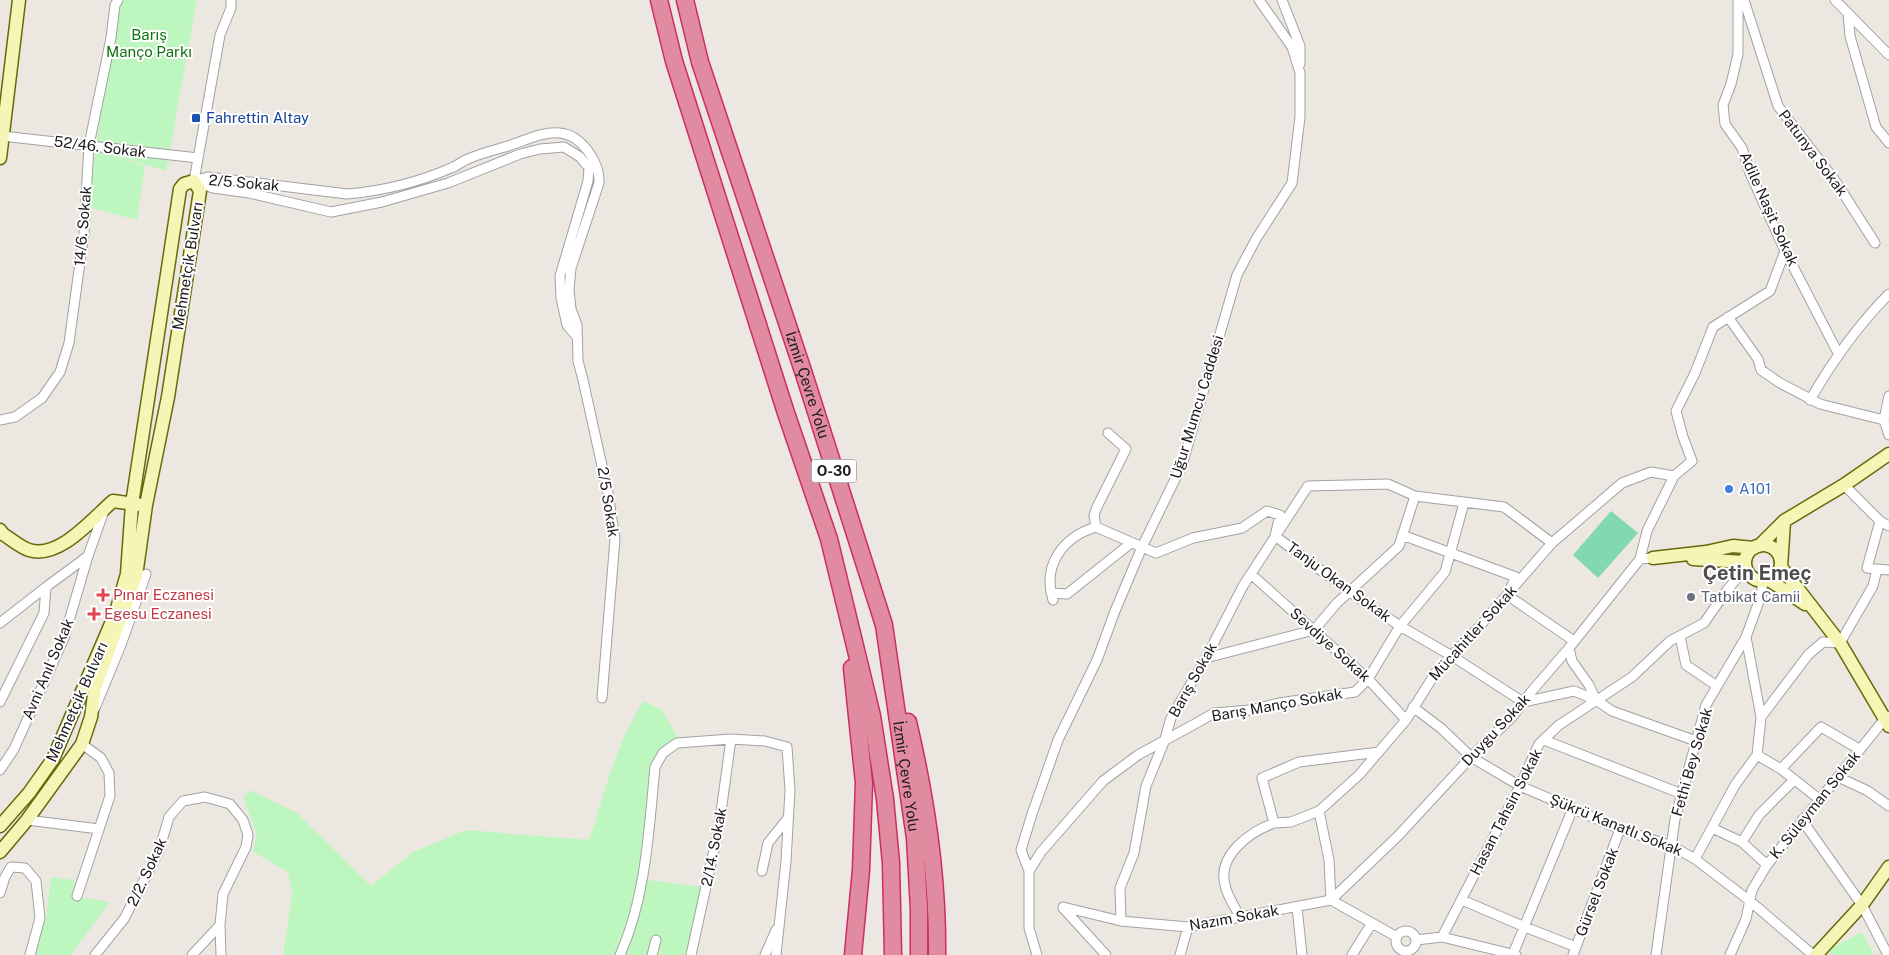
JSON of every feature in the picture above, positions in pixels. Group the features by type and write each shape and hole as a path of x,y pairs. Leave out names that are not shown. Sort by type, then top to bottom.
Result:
{"highway":[{"name":"İzmir Çevre Yolu","path":"659,0 679,79 786,413 829,539 872,716 885,799 891,863 893,955"},
{"name":"İzmir Çevre Yolu","path":"685,0 700,62 806,380 884,625 915,838 919,909 919,955"},
{"path":"849,624 864,783 861,870 853,955"},
{"path":"884,625 920,772 937,916 937,955"}],"main road":[{"path":"0,153 19,0"},
{"name":"Mehmetçik Bulvarı","path":"0,826 29,793 53,760 131,575 132,504 180,189 187,182 194,181 200,191 168,397 131,575 95,688 91,717 82,744 27,820 0,852"},
{"path":"1818,612 1766,580 1753,577 1746,565 1749,552 1784,521 1844,485 1889,454"},
{"path":"0,530 3,534 30,550 46,552 70,538 112,500 146,505"},
{"path":"1766,580 1778,572 1781,567 1784,521"},
{"path":"1653,558 1706,552 1733,546 1771,547 1776,550 1781,567 1818,612 1840,643 1888,720"},
{"path":"1653,558 1746,565"},
{"path":"1814,955 1862,905 1889,867"}],"street":[{"name":"14/6. Sokak","path":"0,420 15,417 42,398 60,372 69,343 84,233 89,145 111,38 115,5 118,0"},
{"path":"194,181 220,35 231,8 231,0"},
{"name":"Uğur Mumcu Caddesi","path":"1036,955 1029,928 1029,871 1021,850 1058,740 1097,660 1114,611 1182,465 1237,275 1256,239 1292,183 1300,117 1300,73 1292,47 1259,0"},
{"path":"1282,0 1300,46 1300,73"},
{"name":"Adile Naşit Sokak","path":"1738,0 1738,54 1731,84 1722,105 1725,124 1742,148 1750,173 1785,251 1839,355"},
{"name":"Patunya Sokak","path":"1744,0 1778,106 1836,182 1875,244"},
{"path":"1835,0 1889,55"},
{"path":"1848,13 1850,36 1876,127 1889,143"},
{"name":"2/5 Sokak","path":"194,181 208,177 347,194 370,192 430,176 452,168 467,159 536,137 561,133 572,137 581,144 597,164 600,173 599,183 571,268 569,290 571,308 577,325 578,361 608,493 614,539 602,698"},
{"name":"52/46. Sokak","path":"2,136 198,158"},
{"name":"2/5 Sokak","path":"194,181 214,188 249,193 331,212 382,202 448,183 520,154 540,149 564,147 580,157 588,168 588,181 560,276 561,298 567,325 577,337"},
{"path":"1653,558 1640,559 1647,531 1674,476 1692,461 1676,411 1695,373 1713,327 1770,291 1785,251"},
{"path":"1810,400 1826,372 1864,321 1889,294"},
{"path":"1728,317 1758,359 1761,370 1780,383 1820,404 1884,420"},
{"path":"1889,396 1884,420 1889,435"},
{"path":"1096,527 1094,515 1096,507 1126,450 1108,432"},
{"name":"Mücahitler Sokak","path":"1319,811 1358,775 1379,752 1406,720 1436,672 1552,543 1622,483 1651,472 1674,476"},
{"name":"Barış Sokak","path":"1121,921 1120,888 1134,853 1146,786 1164,742 1170,718 1206,658 1251,574 1308,486 1388,484 1415,496"},
{"path":"1844,485 1880,521 1889,526"},
{"path":"1206,658 1314,630 1350,592 1399,546 1415,496 1504,507 1552,543"},
{"name":"Barış Manço Sokak","path":"1029,871 1041,852 1103,782 1138,755 1214,714 1250,710 1354,692 1368,680 1400,626 1445,572 1464,503"},
{"name":"Avni Anıl Sokak","path":"0,770 14,748 64,638 88,556 106,506"},
{"name":"Tanju Okan Sokak","path":"1142,548 1156,553 1193,538 1242,528 1267,511 1280,515 1275,536 1350,592 1400,626 1452,656 1523,702"},
{"path":"1880,521 1867,568 1889,570"},
{"path":"1131,543 1067,594 1052,597 1049,582 1051,568 1061,550 1072,538 1082,531 1096,527 1142,548"},
{"path":"1402,535 1516,577 1507,595 1572,645 1572,661 1589,685 1596,700"},
{"path":"0,623 88,556"},
{"name":"Duygu Sokak","path":"1331,900 1398,836 1471,757 1513,716 1640,559"},
{"name":"Hasan Tahsin Sokak","path":"1442,937 1520,786 1539,744 1559,725 1632,678 1670,640 1704,623 1746,565"},
{"path":"1761,717 1808,655 1823,642 1840,643 1872,586 1877,570"},
{"name":"Sevdiye Sokak","path":"1251,574 1368,680 1406,720"},
{"name":"Fethi Bey Sokak","path":"1656,955 1675,819 1706,704 1746,637 1766,580"},
{"path":"0,702 44,613 46,587"},
{"path":"1680,636 1686,665 1717,686"},
{"path":"1695,859 1736,785 1757,755 1761,717 1746,637"},
{"path":"1523,702 1574,691 1596,700 1612,712 1696,741"},
{"name":"Şükrü Kanatlı Sokak","path":"1413,707 1442,729 1471,757 1520,786 1620,828 1672,846 1695,859 1750,901 1814,955"},
{"name":"K. Süleyman Sokak","path":"1730,955 1746,919 1752,890 1767,865 1859,749 1888,720"},
{"path":"1781,769 1821,728 1859,749"},
{"path":"620,955 636,904 645,866 655,767 663,753 677,744 731,739 765,741 786,747 790,790 776,955"},
{"name":"2/14. Sokak","path":"691,955 719,827 731,739"},
{"path":"1544,740 1682,794"},
{"path":"77,896 110,796 109,773 101,758 82,744"},
{"path":"1274,823 1262,778 1299,762 1379,752"},
{"path":"1757,755 1781,769 1819,800"},
{"path":"1838,777 1868,792 1889,806"},
{"path":"1742,842 1759,815 1794,780"},
{"name":"2/2. Sokak","path":"95,955 124,919 159,851 169,817 183,801 205,797 230,804 243,820 248,834 246,847 223,894 220,925"},
{"path":"1416,940 1442,937 1515,955 1573,808"},
{"path":"1240,917 1224,885 1224,865 1244,838 1274,823 1291,822 1319,811 1329,860 1331,900 1397,937"},
{"path":"762,871 768,843 788,818"},
{"path":"27,820 99,829"},
{"path":"1802,820 1862,905 1888,955"},
{"name":"Gürsel Sokak","path":"1574,951 1620,828"},
{"path":"1712,828 1742,842 1767,865"},
{"path":"0,893 5,877 11,867 25,868 36,881 40,918 30,955"},
{"name":"Nazım Sokak","path":"1106,955 1063,907 1121,921 1188,927 1331,900"},
{"path":"1462,900 1525,927 1574,951"},
{"path":"1297,907 1302,955"},
{"path":"765,955 780,922"},
{"path":"1352,955 1372,923"},
{"path":"192,955 220,925"},
{"path":"220,925 221,955"},
{"path":"1180,955 1188,927"},
{"path":"1402,932 1413,934 1416,940 1412,948 1403,953 1397,944 1397,937 1402,932"},
{"path":"652,955 656,940"}],"green space":[{"name":"Barış Manço Parkı","path":"120,0 197,0 166,171 105,153 145,166 137,220 88,207 111,38"},
{"path":"1611,511 1638,533 1598,578 1573,555"},
{"path":"644,701 662,710 677,736 660,749 651,767 638,879 704,887 695,955 283,955 292,893 288,872 253,852 257,834 243,798 250,790 297,813 371,886 413,852 466,830 589,840 606,786 626,733"},
{"path":"51,877 74,880 73,896 110,902 71,955 35,955 36,945 46,920"},
{"path":"1862,932 1874,955 1830,955 1832,948"}],"place":[{"name":"Fahrettin Altay","path":"196,118"},
{"name":"A101","path":"1729,489"},
{"name":"Pınar Eczanesi","path":"103,595"},
{"name":"Tatbikat Camii","path":"1691,597"},
{"name":"Egesu Eczanesi","path":"94,614"}],"district":[{"name":"Çetin Emeç","path":"1757,573"}]}
